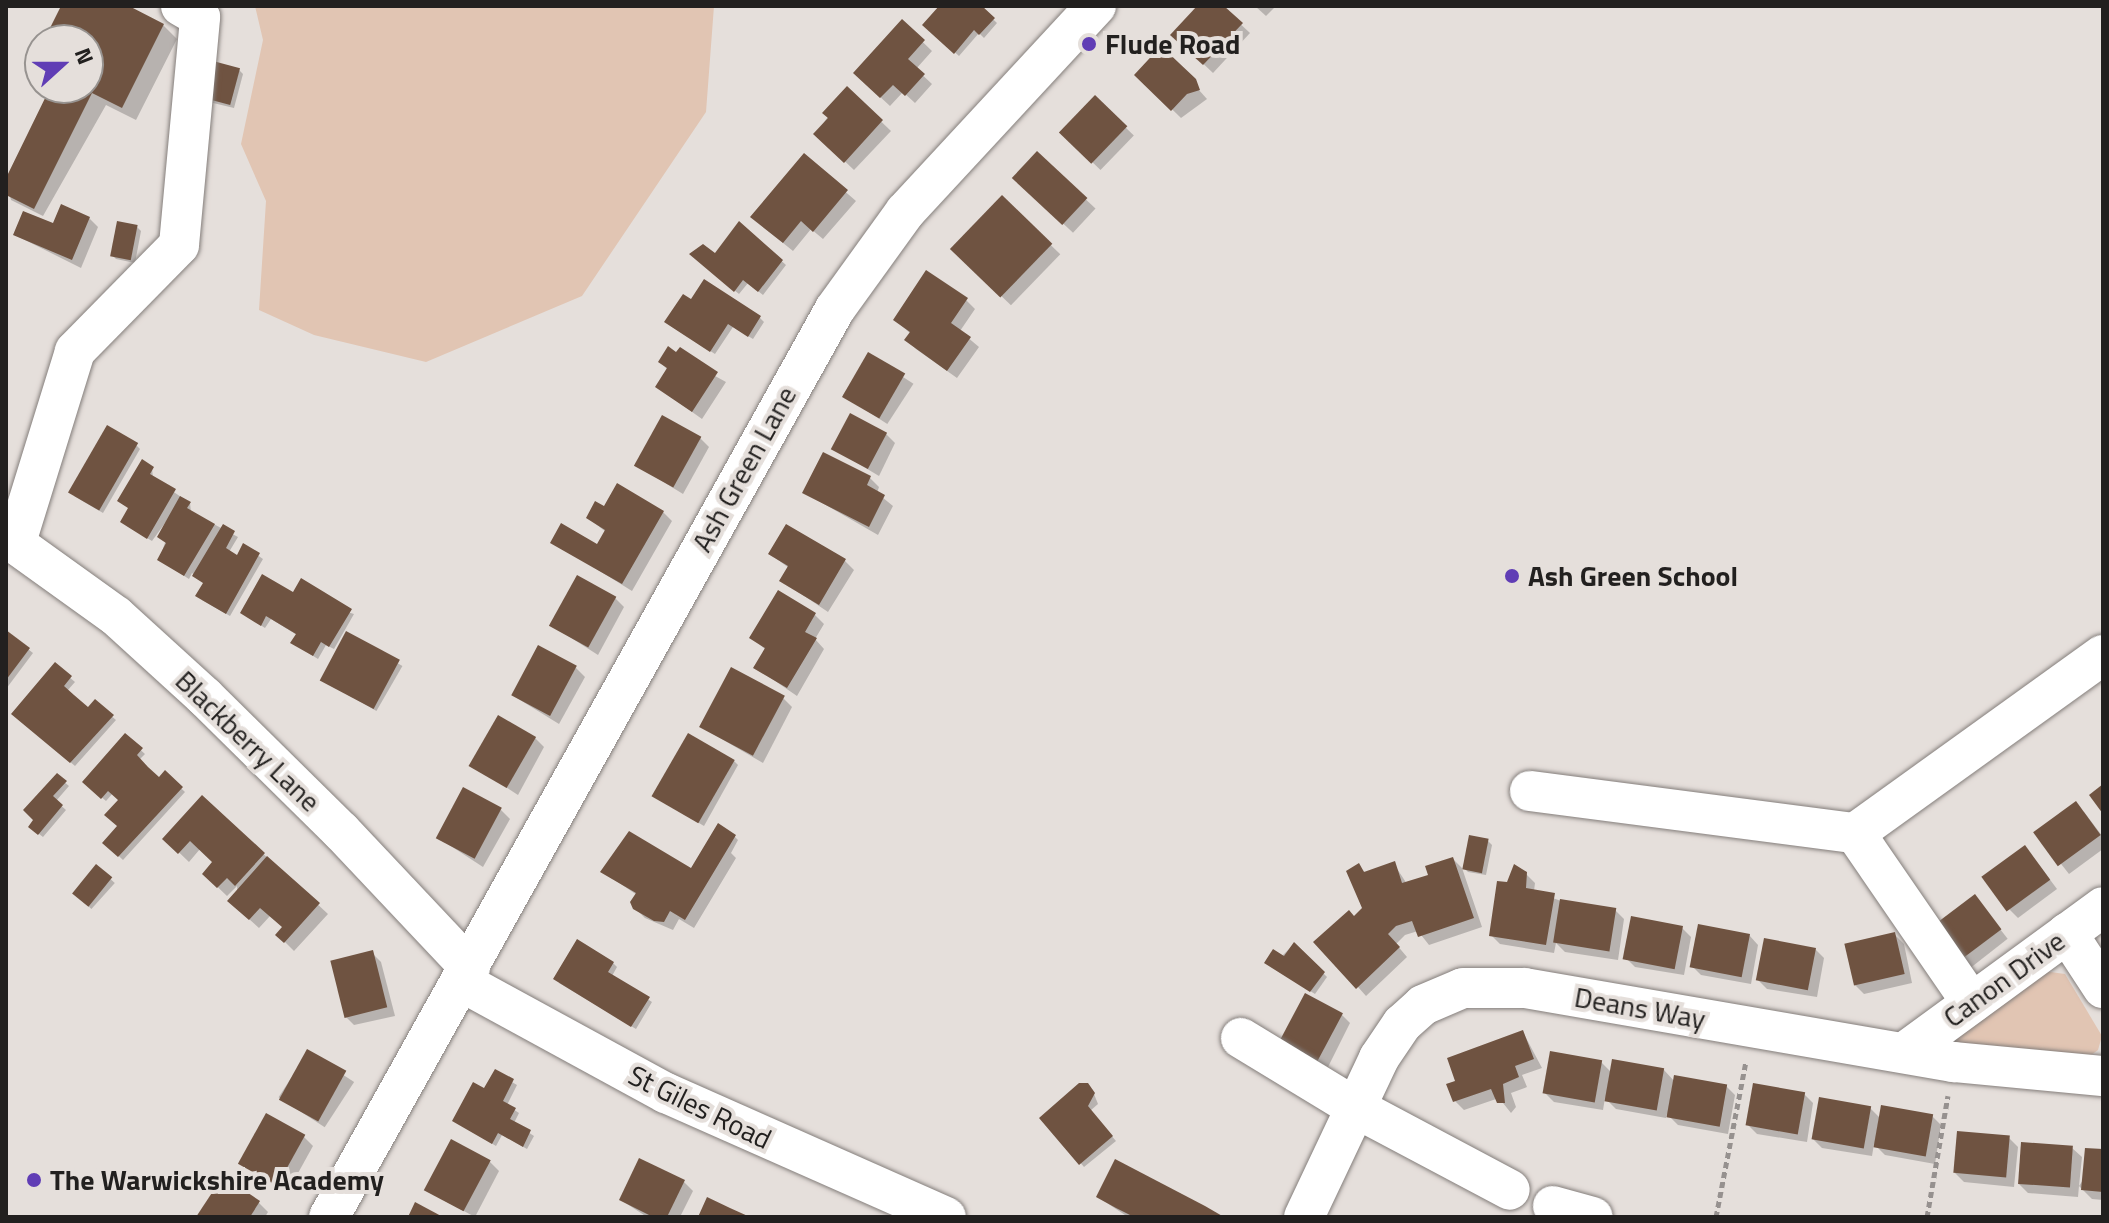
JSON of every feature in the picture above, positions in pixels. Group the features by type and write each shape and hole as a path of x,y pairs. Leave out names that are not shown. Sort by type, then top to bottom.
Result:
{"street":[{"path":"11,540 75,351 179,245 200,17 181,6"},
{"name":"Ash Green Lane","path":"329,1217 835,309 905,212 1096,6"},
{"name":"Blackberry Lane","path":"11,540 116,616 205,697 341,831 466,975"},
{"path":"1530,791 1855,833 2103,655"},
{"path":"1855,833 1972,1003"},
{"name":"Canon Drive","path":"1905,1052 2103,907"},
{"path":"2067,933 2103,988"},
{"name":"St Giles Road","path":"466,975 666,1093 946,1217"},
{"name":"Deans Way","path":"1304,1217 1356,1108 1402,1024 1423,1005 1463,988 1525,988 1954,1062 2103,1076"},
{"path":"1241,1038 1356,1108 1510,1190"},
{"path":"1553,1206 1593,1217"}],"path":[{"path":"1716,1217 1752,1027"},
{"path":"1927,1217 1954,1062"}],"shaded area":[{"path":"255,6 714,6 706,112 582,296 426,362 314,335 259,310 266,201 241,144 263,40"},
{"path":"2043,971 2065,974 2102,1036 2098,1050 2087,1058 1964,1050 1955,1042 1959,1029"}],"building":[{"path":"61,6 129,6 164,24 122,108 104,99 104,24 52,24"},
{"path":"939,6 982,6 995,18 979,35 974,30 954,54 922,25"},
{"path":"1197,6 1224,6 1243,23 1203,65 1170,35"},
{"path":"902,19 925,40 908,59 925,74 905,96 893,85 880,98 853,73"},
{"path":"1161,46 1196,79 1200,90 1187,94 1171,111 1134,75"},
{"path":"213,61 240,68 230,105 203,98"},
{"path":"847,86 883,120 844,163 813,134 828,118 822,113"},
{"path":"1095,95 1127,126 1091,164 1059,132"},
{"path":"42,104 86,104 34,209 6,195 6,178"},
{"path":"1037,151 1087,198 1062,225 1012,178"},
{"path":"804,153 848,190 813,232 801,221 783,243 750,217"},
{"path":"1002,195 1052,244 1000,298 950,249"},
{"path":"61,204 90,217 72,260 13,235 23,211 53,223"},
{"path":"117,221 138,225 131,260 110,256"},
{"path":"739,221 783,260 758,292 743,280 734,292 689,254 703,244 715,253"},
{"path":"926,270 968,298 951,323 971,337 947,371 904,340 910,332 893,320"},
{"path":"704,279 761,316 748,337 728,324 710,352 664,322 683,294 691,299"},
{"path":"668,346 676,352 680,347 718,372 692,412 655,387 667,368 658,362"},
{"path":"868,352 905,373 879,419 842,397"},
{"path":"850,413 887,433 868,469 831,449"},
{"path":"662,415 701,437 673,488 634,466"},
{"path":"107,425 138,443 99,511 68,493"},
{"path":"823,452 871,476 867,485 885,495 869,527 802,493"},
{"path":"142,459 154,467 150,474 176,489 147,539 120,522 128,508 117,501"},
{"path":"617,483 664,511 622,584 550,543 561,523 597,544 605,530 586,518 595,501 604,506"},
{"path":"180,496 191,502 187,508 215,524 184,576 157,560 166,543 157,537"},
{"path":"223,524 235,531 226,548 237,555 243,543 260,553 226,614 195,596 203,583 192,576"},
{"path":"786,524 846,559 819,605 779,581 788,566 768,554"},
{"path":"262,574 293,592 301,578 352,609 329,647 321,642 313,656 290,643 296,634 266,616 261,626 240,613"},
{"path":"577,575 616,597 588,648 549,626"},
{"path":"778,590 816,613 805,632 817,638 787,688 753,668 765,648 749,638"},
{"path":"6,630 30,648 6,680"},
{"path":"346,631 400,660 374,709 320,680"},
{"path":"538,645 577,666 550,716 511,695"},
{"path":"55,662 72,676 64,686 74,695 88,707 95,699 114,715 70,763 11,714"},
{"path":"731,667 785,696 753,756 699,727"},
{"path":"498,715 536,737 507,788 468,766"},
{"path":"125,733 143,748 137,755 148,767 159,777 165,770 183,787 118,857 102,843 117,826 104,815 118,800 108,791 101,799 82,782"},
{"path":"688,733 735,760 698,823 652,796"},
{"path":"57,773 67,781 53,796 63,805 38,835 28,827 33,820 23,810"},
{"path":"2103,784 2103,814 2089,795"},
{"path":"463,787 502,808 475,859 436,838"},
{"path":"202,795 265,853 235,886 227,878 217,888 202,874 212,862 190,841 178,854 162,839"},
{"path":"2076,801 2101,835 2058,866 2033,832"},
{"path":"718,823 736,835 685,920 670,911 664,922 654,921 633,909 630,902 636,893 600,872 629,831 691,868"},
{"path":"1469,835 1489,839 1482,873 1462,869"},
{"path":"2025,845 2050,880 2007,912 1981,877"},
{"path":"267,856 320,903 284,943 275,935 282,927 260,908 249,920 227,901"},
{"path":"1453,857 1474,918 1418,937 1412,921 1396,926 1388,934 1400,947 1356,989 1313,942 1349,910 1354,916 1362,908 1346,871 1359,863 1364,872 1395,861 1402,883 1428,875 1425,866"},
{"path":"96,864 112,877 88,907 72,894"},
{"path":"1514,864 1527,872 1526,888 1555,893 1546,945 1489,936 1497,881 1507,882"},
{"path":"1975,894 2001,929 1959,961 1933,926"},
{"path":"1560,899 1616,908 1609,951 1553,942"},
{"path":"1631,916 1683,926 1675,969 1623,959"},
{"path":"1698,924 1750,934 1742,977 1690,967"},
{"path":"1895,932 1905,974 1854,986 1844,944"},
{"path":"1764,938 1816,948 1808,990 1756,980"},
{"path":"577,939 614,962 608,972 650,997 631,1027 553,979"},
{"path":"1294,942 1325,972 1310,992 1264,963 1273,949 1284,956"},
{"path":"373,950 387,1007 345,1018 330,961"},
{"path":"1305,993 1343,1013 1318,1061 1280,1041"},
{"path":"1523,1030 1534,1059 1515,1066 1519,1077 1503,1084 1505,1103 1497,1103 1491,1089 1453,1102 1446,1084 1455,1081 1447,1058"},
{"path":"307,1049 346,1071 318,1122 279,1100"},
{"path":"1550,1051 1602,1060 1595,1103 1543,1093"},
{"path":"1612,1059 1664,1068 1657,1111 1605,1101"},
{"path":"495,1069 514,1079 503,1101 516,1108 510,1119 531,1130 523,1147 498,1133 492,1144 452,1121 473,1082 484,1088"},
{"path":"1674,1075 1727,1084 1720,1127 1667,1117"},
{"path":"1079,1083 1088,1083 1095,1093 1088,1106 1113,1136 1079,1165 1039,1118"},
{"path":"1753,1083 1805,1092 1798,1135 1746,1125"},
{"path":"1819,1097 1871,1106 1864,1149 1812,1139"},
{"path":"1881,1105 1933,1114 1926,1157 1874,1147"},
{"path":"266,1113 305,1135 277,1186 238,1164"},
{"path":"1957,1131 2010,1136 2006,1177 1953,1173"},
{"path":"451,1139 491,1160 464,1211 424,1190"},
{"path":"2021,1142 2073,1146 2070,1188 2018,1184"},
{"path":"2085,1148 2103,1149 2103,1192 2081,1190"},
{"path":"639,1158 685,1180 667,1217 653,1217 619,1200"},
{"path":"1115,1159 1224,1217 1134,1217 1116,1208 1096,1197"},
{"path":"223,1176 260,1201 250,1217 196,1217"},
{"path":"707,1197 730,1208 750,1217 698,1217"},
{"path":"415,1202 443,1217 408,1217"}],"place":[{"name":"Flude Road","path":"1089,44"},
{"name":"Ash Green School","path":"1512,576"},
{"name":"The Warwickshire Academy","path":"34,1180"}]}
